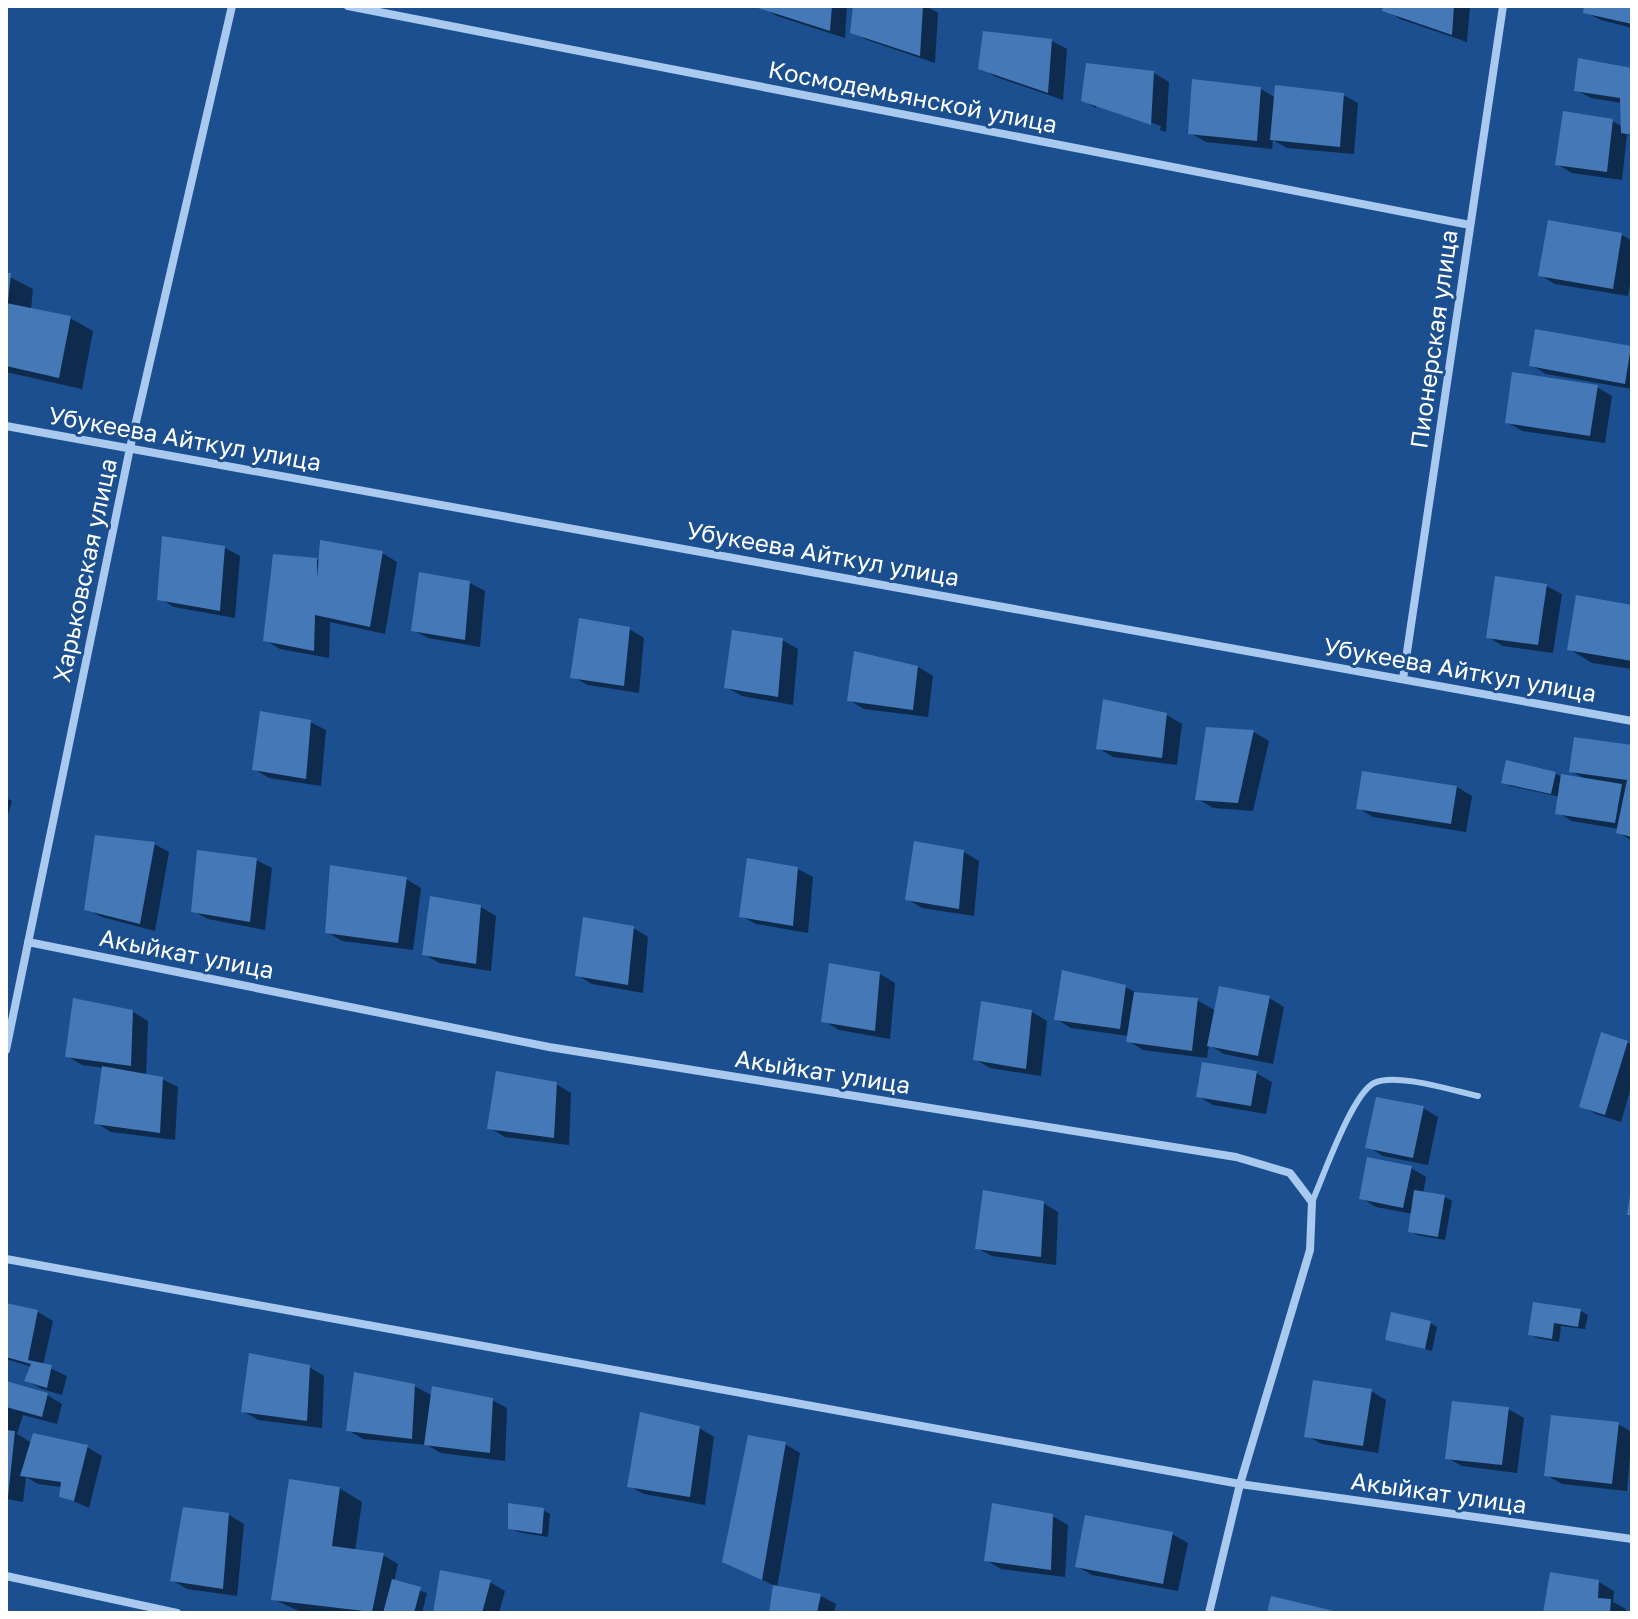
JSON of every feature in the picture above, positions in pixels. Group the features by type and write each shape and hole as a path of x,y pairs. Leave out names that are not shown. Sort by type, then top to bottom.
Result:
{"street":[{"name":"Харьковская улица","path":"6,1050 130,448 232,6"},
{"name":"Космодемьянской улица","path":"348,6 1470,225"},
{"name":"Пионерская улица","path":"1403,679 1503,6"},
{"name":"Убукеева Айткул улица","path":"6,426 1632,721"},
{"name":"Акыйкат улица","path":"28,942 549,1047 1236,1157 1290,1173 1312,1202"},
{"path":"1209,1613 1240,1484 1310,1250 1312,1202"},
{"name":"Акыйкат улица","path":"6,1259 1240,1484 1632,1539"},
{"path":"6,1576 177,1613"}],"lane":[{"path":"1312,1202 1350,1114 1366,1089 1376,1081 1397,1079 1478,1096"}],"building":[{"path":"832,6 830,31 755,7"},
{"path":"853,6 923,6 920,56 850,33"},
{"path":"1383,6 1454,6 1452,35 1382,11"},
{"path":"1584,6 1632,6 1632,24 1583,13"},
{"path":"983,31 1052,39 1048,93 978,69"},
{"path":"1578,58 1632,68 1632,135 1621,133 1620,98 1574,91"},
{"path":"1086,63 1154,71 1151,125 1081,101"},
{"path":"1192,79 1261,87 1257,141 1188,134"},
{"path":"1275,85 1344,93 1340,147 1270,140"},
{"path":"1563,111 1613,119 1607,172 1555,165"},
{"path":"1548,220 1622,233 1613,289 1538,276"},
{"path":"6,273 11,273 8,302 6,302"},
{"path":"6,303 71,316 59,378 6,366"},
{"path":"1535,329 1631,346 1625,384 1529,366"},
{"path":"1512,372 1598,385 1590,436 1505,423"},
{"path":"162,536 225,546 220,611 157,600"},
{"path":"320,540 383,551 370,627 315,615 314,651 263,641 273,554 317,558 317,579"},
{"path":"419,572 470,581 465,640 411,631"},
{"path":"1495,576 1547,584 1538,645 1486,638"},
{"path":"1576,595 1632,605 1632,661 1567,650"},
{"path":"579,618 630,627 624,686 570,678"},
{"path":"732,630 783,638 778,697 724,688"},
{"path":"854,651 918,666 913,710 847,701"},
{"path":"1103,699 1167,713 1162,758 1096,749"},
{"path":"260,711 311,720 306,779 252,770"},
{"path":"1206,727 1254,730 1238,803 1195,800"},
{"path":"1574,737 1632,745 1632,837 1616,833 1627,780 1569,772"},
{"path":"1506,760 1556,772 1551,794 1501,783"},
{"path":"1362,771 1457,786 1451,824 1356,809"},
{"path":"1561,774 1622,784 1615,823 1555,814"},
{"path":"95,835 155,842 140,924 84,910"},
{"path":"914,841 964,850 959,909 905,900"},
{"path":"197,850 257,858 250,922 191,912"},
{"path":"747,858 798,867 793,926 739,917"},
{"path":"330,865 407,877 398,943 325,933"},
{"path":"430,896 481,905 476,964 422,955"},
{"path":"583,917 634,926 628,985 575,976"},
{"path":"829,963 880,972 875,1031 821,1022"},
{"path":"1062,970 1126,985 1120,1029 1054,1020"},
{"path":"1219,986 1270,996 1258,1056 1207,1046"},
{"path":"1134,992 1198,998 1192,1051 1126,1042"},
{"path":"73,998 133,1010 131,1066 65,1057"},
{"path":"981,1001 1032,1010 1026,1069 973,1060"},
{"path":"1601,1032 1628,1041 1605,1115 1579,1107"},
{"path":"1202,1062 1257,1071 1251,1106 1196,1097"},
{"path":"102,1066 163,1077 160,1133 94,1124"},
{"path":"496,1071 557,1082 554,1138 487,1129"},
{"path":"1376,1097 1424,1106 1413,1158 1365,1148"},
{"path":"1367,1157 1412,1166 1403,1208 1359,1199"},
{"path":"983,1190 1044,1201 1041,1257 975,1249"},
{"path":"1414,1190 1445,1195 1438,1237 1408,1232"},
{"path":"1630,1195 1632,1215 1627,1215"},
{"path":"1533,1302 1581,1309 1578,1327 1554,1323 1552,1339 1528,1335"},
{"path":"6,1303 38,1310 28,1360 52,1365 47,1388 24,1381 31,1364 6,1357"},
{"path":"1391,1312 1431,1321 1425,1349 1385,1340"},
{"path":"249,1353 310,1365 307,1421 241,1412"},
{"path":"354,1372 415,1384 412,1439 346,1431"},
{"path":"1313,1380 1372,1389 1363,1446 1304,1437"},
{"path":"6,1381 48,1393 42,1417 6,1407"},
{"path":"432,1386 493,1398 490,1453 424,1445"},
{"path":"1452,1401 1509,1407 1502,1465 1445,1459"},
{"path":"640,1412 700,1426 690,1497 627,1487"},
{"path":"1551,1415 1619,1422 1612,1484 1544,1476"},
{"path":"6,1430 15,1431 8,1497 6,1497"},
{"path":"33,1433 88,1445 74,1501 59,1497 61,1482 20,1476"},
{"path":"748,1435 786,1442 762,1580 722,1562"},
{"path":"289,1479 340,1487 332,1546 384,1553 372,1612 271,1600"},
{"path":"508,1503 544,1508 542,1534 508,1529"},
{"path":"992,1503 1053,1514 1051,1570 984,1561"},
{"path":"183,1507 229,1513 223,1589 170,1581"},
{"path":"1085,1515 1173,1532 1163,1584 1075,1567"},
{"path":"440,1570 491,1580 482,1613 433,1613"},
{"path":"1550,1572 1599,1580 1598,1598 1611,1599 1610,1613 1543,1613"},
{"path":"392,1579 421,1587 414,1613 383,1613"},
{"path":"773,1585 821,1594 817,1613 769,1613"},
{"path":"1271,1596 1338,1612 1267,1613"}]}
